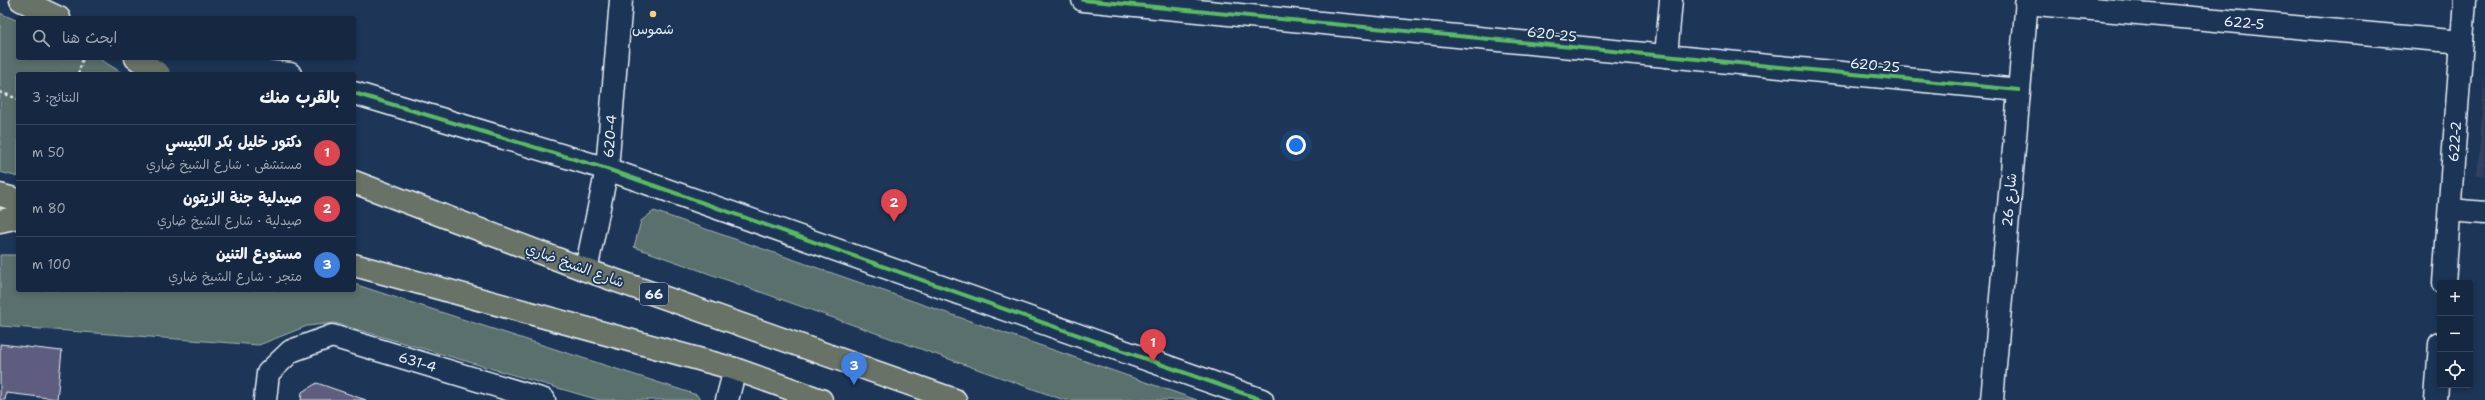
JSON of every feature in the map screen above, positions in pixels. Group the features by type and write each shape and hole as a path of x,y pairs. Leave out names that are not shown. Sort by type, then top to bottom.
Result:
{"main road":[{"path":"21,0 55,16"},
{"name":"شارع الشيخ ضاري","path":"356,183 586,270 955,400"},
{"path":"0,195 16,199"},
{"path":"0,221 16,217"},
{"path":"356,265 735,369 821,400"}],"street":[{"name":"620-4","path":"586,270 607,169 621,0"},
{"name":"620-25","path":"1083,0 2019,90"},
{"path":"1666,56 1671,0"},
{"name":"622-2","path":"2444,280 2465,0"},
{"name":"622-5","path":"2027,2 2462,42"},
{"name":"شارع 26","path":"1992,400 2027,2"},
{"path":"149,67 190,64 270,72"},
{"path":"356,94 607,169 1262,400"},
{"path":"2450,210 2485,213"},
{"name":"631-4","path":"265,400 268,373 291,351 332,336 544,400"},
{"path":"2436,400 2439,352"},
{"path":"727,400 735,369"}],"path":[{"path":"79,72 82,60"},
{"path":"0,92 16,98"}],"shaded area":[{"path":"2485,75 2485,177 2477,176"}],"green space":[{"path":"0,13 16,20 16,60 101,60 121,72 16,72 16,176 0,172"},
{"path":"654,211 1197,400 1064,400 634,247 641,221"},
{"path":"0,255 16,255 16,292 356,292 356,285 697,395 700,400 599,400 335,323 307,326 259,345 0,326"}],"building":[{"path":"0,344 62,351 57,399 6,393 5,400 0,400"},
{"path":"317,383 366,400 301,400 302,392"}],"cycle path":[{"path":"1083,0 2019,90"},
{"path":"356,94 607,169 1262,400"}],"place":[{"name":"شموس","path":"653,14"},
{"name":"صيدلية جنة الزيتون","path":"894,222"},
{"name":"دكتور خليل بكر الكبيسي","path":"1153,362"},
{"name":"مستودع التنين","path":"854,385"}]}
